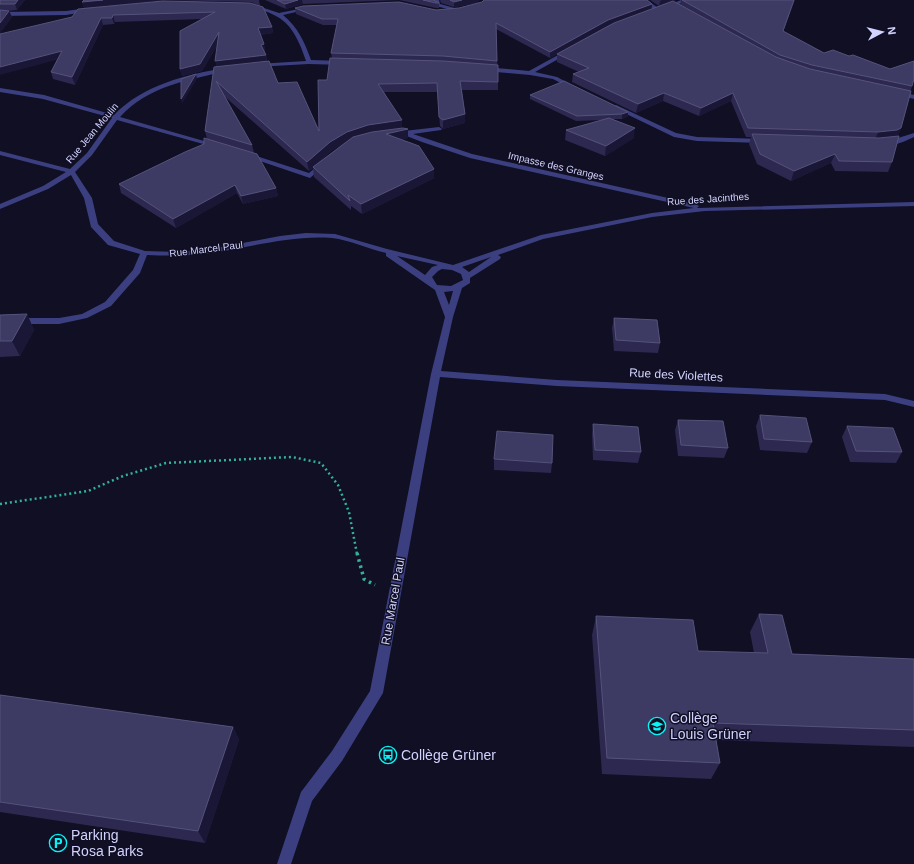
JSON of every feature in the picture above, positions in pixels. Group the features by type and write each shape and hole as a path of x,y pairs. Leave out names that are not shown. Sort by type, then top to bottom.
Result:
{"street":[{"path":"436,0 438,5 459,10"},
{"path":"644,0 658,10"},
{"path":"651,13 676,6 685,0"},
{"path":"244,6 251,6 278,15 294,29 303,43 309,62"},
{"path":"278,15 303,8 310,8"},
{"path":"443,12 466,8"},
{"path":"0,14 66,13 97,9"},
{"path":"530,74 577,47"},
{"path":"252,66 309,62 353,63"},
{"name":"Rue Jean Moulin","path":"0,207 45,188 72,172 84,160 115,118 130,103 159,87 204,73 231,69"},
{"path":"474,69 530,74 555,78 583,92"},
{"path":"0,90 44,96 115,118 224,148"},
{"path":"891,92 914,96"},
{"path":"611,105 674,135 697,139 767,141"},
{"name":"Impasse des Granges","path":"388,135 439,129"},
{"name":"Impasse des Granges","path":"405,133 424,141 470,156 705,208"},
{"path":"874,144 895,142 914,135"},
{"path":"238,152 310,176 328,159"},
{"path":"0,153 72,172"},
{"name":"Rue Marcel Paul","path":"72,172 88,198 94,225 111,243 144,253 187,253 216,250 280,238 306,235 335,236 386,251 424,259 451,267"},
{"name":"Rue des Jacinthes","path":"429,281 429,275 435,269 451,267 508,250 541,237 652,214 705,208 914,204"},
{"name":"Rue des Jacinthes","path":"458,288 467,281 467,277 508,250"},
{"name":"Rue Marcel Paul","path":"386,251 438,288"},
{"path":"0,321 59,321 84,316 108,304 137,271 144,253"},
{"path":"451,267 464,272 467,277"},
{"path":"438,288 458,288"},
{"path":"438,288 449,317"},
{"name":"Rue Marcel Paul","path":"284,864 306,798 337,756 376,693 436,374 449,317 458,288"},
{"name":"Rue des Violettes","path":"436,374 557,383 885,397 914,404"}],"path":[{"path":"0,504 88,491 122,476 166,463 292,457 321,463 338,484 349,512 356,549 364,579 394,595"}],"building":[{"path":"0,0 18,0 15,4 0,4"},
{"path":"84,0 103,0 82,2"},
{"path":"277,0 298,0 285,4"},
{"path":"423,0 434,0 439,3 436,3"},
{"path":"450,0 462,0 454,2"},
{"path":"484,0 647,0 652,4 608,20 550,52 496,23 497,61 443,56 331,53 338,19 322,19 295,8 303,6 399,2 436,10 459,8 482,2"},
{"path":"682,0 794,0 783,31 824,53 833,50 849,56 853,55 890,69 914,61 914,79 912,86 812,65 780,55"},
{"path":"163,1 250,3 263,7 272,27 258,28 264,44 261,45 266,55 215,61 219,32 200,64 180,69 180,31 215,12 113,15 112,18 101,18 72,77 51,72 62,51 0,67 0,34 72,17 78,9"},
{"path":"673,1 776,57 810,69 911,91 901,128 897,130 878,132 748,128 733,93 701,108 664,93 638,104 573,74 589,68 557,54 614,23"},
{"path":"0,10 9,11 0,23"},
{"path":"330,58 443,61 498,65 498,82 460,81 465,114 443,120 439,117 437,83 378,84 402,120 368,125 347,132 330,142 307,162 216,81 252,145 205,131 214,67 269,61 278,83 297,82 319,131 318,80 327,80"},
{"path":"196,74 181,99 181,79"},
{"path":"564,81 628,112 622,114 577,116 530,95"},
{"path":"609,118 635,128 606,146 566,130"},
{"path":"403,128 408,129 386,134 419,146 434,169 361,204 348,195 350,201 313,167 353,137 372,132"},
{"path":"752,134 879,138 899,136 892,162 839,161 835,154 794,171 760,154"},
{"path":"204,138 257,154 276,188 241,196 235,185 173,219 119,184 204,144"},
{"path":"27,314 12,341 0,341 0,315"},
{"path":"614,318 657,320 660,343 616,340"},
{"path":"760,415 806,418 812,442 764,439"},
{"path":"678,420 723,421 728,448 681,445"},
{"path":"593,424 638,427 641,452 595,450"},
{"path":"847,426 893,428 902,452 856,451"},
{"path":"497,431 553,435 552,463 494,459"},
{"path":"759,614 782,615 792,654 914,659 914,730 713,723 720,763 607,758 596,616 693,620 698,651 768,653"},
{"path":"0,695 233,727 198,831 0,802"}],"place":[{"name":"Collège Louis Grüner","path":"657,726"},
{"name":"Collège Grüner","path":"388,755"},
{"name":"Parking Rosa Parks","path":"58,843"}]}
